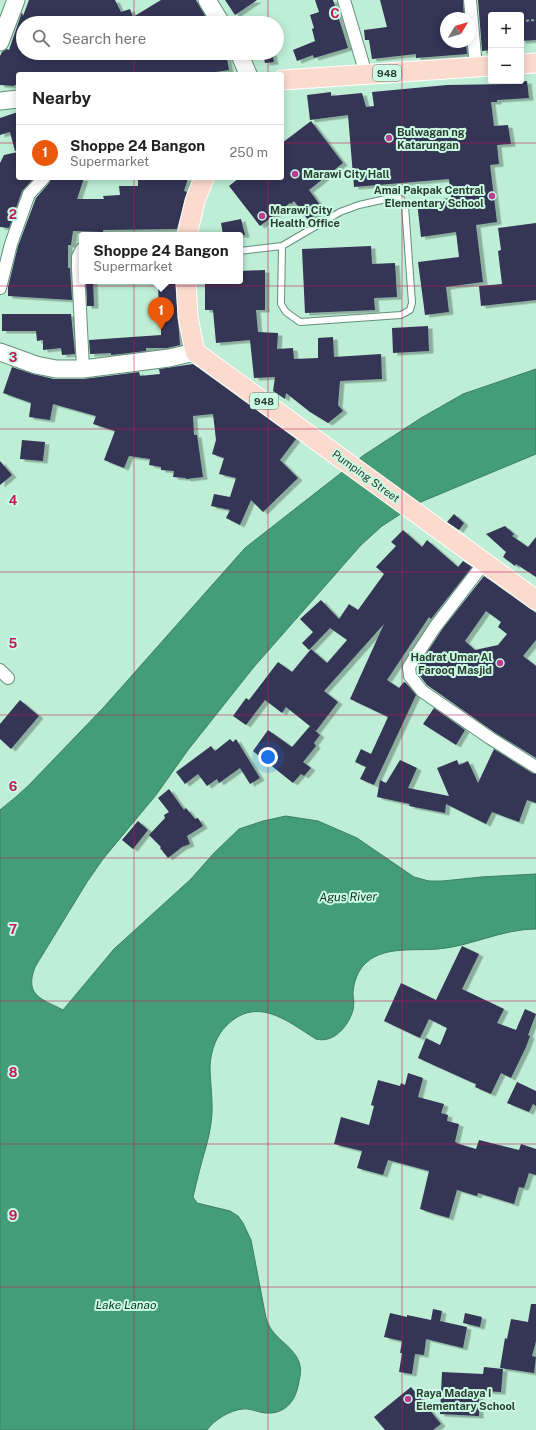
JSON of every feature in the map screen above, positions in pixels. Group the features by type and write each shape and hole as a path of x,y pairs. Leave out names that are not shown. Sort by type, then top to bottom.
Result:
{"main road":[{"path":"0,42 16,0"},
{"path":"206,0 216,16"},
{"path":"242,60 247,72"},
{"path":"524,64 536,63"},
{"name":"948","path":"284,80 483,67"},
{"path":"0,101 16,99"},
{"path":"188,232 195,202 203,180"},
{"path":"0,352 36,365 56,369 83,369 169,358 195,352 188,317 186,284"},
{"name":"Pumping Street","path":"195,352 536,600"}],"street":[{"path":"344,0 366,74"},
{"path":"470,0 483,67"},
{"path":"0,288 11,244 29,194 42,180"},
{"path":"79,254 78,268 83,369"},
{"path":"484,563 435,627 412,662 409,667 410,676 416,686 431,698 536,767"}],"lane":[{"path":"243,251 282,246 340,212 359,205 395,197 402,199 405,206 412,303 410,310 401,316 300,322 286,312 281,304 282,246"}],"path":[{"path":"524,21 536,20"}],"water":[{"name":"Lake Lanao","path":"536,369 536,454 416,504 382,526 361,545 253,668 188,750 156,795 103,859 87,882 35,967 32,977 32,984 33,990 37,995 63,1010 114,949 191,879 214,853 239,829 263,821 286,816 318,821 357,838 414,877 429,881 536,874 536,929 511,932 463,945 438,949 392,951 374,957 361,968 355,981 353,990 353,1010 348,1022 340,1032 329,1039 316,1039 295,1025 273,1014 250,1012 239,1016 227,1025 217,1039 213,1049 210,1066 212,1109 211,1126 193,1197 197,1203 230,1211 238,1216 251,1240 267,1321 274,1333 297,1357 300,1365 297,1392 288,1406 273,1413 264,1413 246,1409 233,1411 218,1419 207,1430 0,1430 0,810 29,785 104,707 245,548 364,455 421,418 463,394"}],"building":[{"path":"29,0 115,0 121,12 130,9 133,16 23,16"},
{"path":"161,0 196,0 205,16 135,16"},
{"path":"225,0 257,0 235,15"},
{"path":"315,0 333,0 348,48 314,58 313,55 297,61 293,50 315,41 312,29 314,28 310,15 319,12"},
{"path":"380,0 463,0 464,12 440,12 440,48 466,48 467,54 416,58 416,54 372,59 369,40 365,40 364,30 387,27"},
{"path":"478,0 536,0 536,40 524,41 524,12 488,12 488,50 482,51"},
{"path":"16,30 16,60 227,60 229,70 216,72 16,72 16,85 0,85 0,56 2,52 7,49 9,50"},
{"path":"264,60 274,60 274,62 265,63"},
{"path":"524,81 527,81 529,98 497,100 497,102 491,102 494,126 508,125 511,144 497,145 499,164 490,165 497,222 476,225 483,282 446,287 449,312 425,315 418,262 459,257 456,232 421,237 417,202 451,198 449,179 354,187 348,115 310,120 307,95 331,92 331,96 362,93 366,107 374,106 372,92 447,85 524,84"},
{"path":"16,113 16,151 10,132 0,135 0,118"},
{"name":"Marawi City Hall","path":"311,121 343,163 309,190 323,209 308,220 294,201 260,226 229,186 236,180 284,180 284,141"},
{"path":"16,152 16,180 32,180 22,191 9,228 0,227 0,163 4,155"},
{"path":"50,180 83,180 77,199 104,199 103,196 120,195 119,186 138,186 138,180 187,180 184,191 187,192 177,229 103,230 103,232 73,231 71,245 68,245 68,268 70,268 72,300 8,296 8,287 18,246 36,198"},
{"path":"241,219 245,235 243,235 243,232 222,232 221,223"},
{"path":"536,223 536,300 481,306 479,286 502,284 498,251 501,250 498,228"},
{"path":"371,246 372,264 395,263 397,297 374,298 375,310 305,313 302,249"},
{"path":"265,270 265,310 256,310 258,332 278,333 277,349 293,348 294,359 318,358 318,338 333,337 334,357 381,354 382,379 340,381 338,405 343,411 328,423 310,412 286,393 285,399 273,391 275,377 254,378 250,340 216,343 213,310 205,310 205,284 243,284 243,271"},
{"path":"86,284 93,284 94,306 87,306"},
{"path":"158,284 175,284 180,345 167,348 146,348 146,351 111,355 111,353 90,354 89,340 161,335 161,315 159,315"},
{"path":"2,314 71,314 75,354 62,355 61,348 43,350 43,340 37,341 36,331 2,331"},
{"path":"428,326 429,351 393,353 392,328"},
{"path":"193,364 296,439 280,460 298,478 263,512 251,500 240,525 226,518 230,510 211,506 214,494 230,497 236,478 219,474 224,458 212,454 216,440 213,414 193,416 194,435 197,435 203,477 186,479 173,477 174,471 161,470 161,467 149,465 150,459 129,456 124,468 104,460 115,431 93,424 96,416 53,404 50,420 29,417 31,403 3,393 12,367 54,379 83,379 139,372 140,376 160,374 159,369"},
{"path":"22,440 45,442 43,461 20,459"},
{"path":"0,461 12,475 0,485"},
{"path":"454,514 464,523 459,530 447,522"},
{"path":"505,526 514,534 512,536 528,547 536,537 536,577 516,564 515,566 503,557 506,552 486,534"},
{"path":"403,530 422,547 427,540 458,567 463,561 472,567 431,619 429,617 387,680 399,688 404,682 406,683 416,695 374,785 360,779 366,767 355,762 361,749 371,754 388,717 350,699 384,624 324,691 338,702 316,731 286,707 282,713 265,700 246,725 233,716 246,698 249,700 278,662 292,672 311,649 327,663 347,640 330,628 309,650 302,643 313,632 300,619 321,600 339,619 349,604 358,610 384,574 376,567 396,546 391,542"},
{"path":"484,576 536,613 536,640 523,656 536,666 536,758 494,732 427,685 420,676 417,668 443,628","holes":["486,611 501,622 498,627 507,634 498,645 475,650 465,641"]},
{"path":"20,700 39,716 11,749 0,739 0,724"},
{"path":"434,708 465,730 456,745 423,724"},
{"path":"310,726 320,735 314,743 316,746 303,762 311,768 304,776 301,774 293,783 253,751 268,730 292,747"},
{"path":"230,739 233,742 236,739 260,778 250,784 240,768 219,783 217,779 207,786 198,774 185,784 176,772 211,746 215,751"},
{"path":"494,749 536,774 536,803 527,800 519,822 492,812 486,824 446,804 445,813 409,806 410,804 377,797 380,780 386,783 400,760 417,768 408,788 449,796 437,768 457,760 459,765 468,761 478,783"},
{"path":"169,789 184,810 186,808 195,819 198,818 203,826 187,836 190,844 182,847 168,858 160,848 161,847 149,835 165,818 164,815 169,812 158,798"},
{"path":"138,821 148,830 133,849 122,840"},
{"path":"462,946 479,954 462,989 504,1009 497,1023 516,1030 525,1009 536,1014 528,1035 530,1036 526,1047 511,1078 501,1073 491,1094 475,1087 476,1084 418,1058 426,1038 440,1045 447,1028 429,1019 420,1038 384,1021 401,983 436,1000"},
{"path":"408,1073 423,1078 418,1097 444,1104 441,1113 448,1115 447,1121 459,1124 456,1143 476,1149 479,1140 519,1150 521,1144 536,1149 536,1175 529,1173 524,1188 519,1187 514,1204 478,1193 477,1196 457,1190 449,1218 420,1209 429,1171 388,1160 383,1175 357,1168 362,1151 334,1144 341,1117 369,1125 374,1106 371,1105 378,1080 400,1086 401,1083 405,1085"},
{"path":"517,1082 536,1091 536,1106 533,1104 529,1112 507,1103"},
{"path":"531,1304 536,1304 536,1341 532,1356 536,1357 534,1373 500,1368 505,1338 507,1339 511,1319 528,1322"},
{"path":"433,1309 442,1311 440,1321 467,1327 463,1348 426,1339 424,1355 415,1354 412,1374 399,1372 402,1341 384,1337 390,1313 431,1320"},
{"path":"465,1313 482,1317 480,1327 463,1323"},
{"path":"484,1367 503,1369 501,1392 482,1391 481,1396 479,1396 479,1416 440,1414 442,1372 483,1374"},
{"name":"Raya Madaya I Elementary School","path":"411,1387 441,1424 433,1430 385,1430 374,1417"}],"place":[{"name":"Bulwagan ng Katarungan","path":"389,138"},
{"name":"Marawi City Hall","path":"295,174"},
{"name":"Amai Pakpak Central Elementary School","path":"492,196"},
{"name":"Marawi City Health Office","path":"262,216"},
{"name":"Shoppe 24 Bangon","path":"161,330"},
{"name":"Hadrat Umar Al Farooq Masjid","path":"500,663"},
{"name":"Raya Madaya I Elementary School","path":"408,1399"}],"water label":[{"name":"Agus River","path":"348,897"}]}
